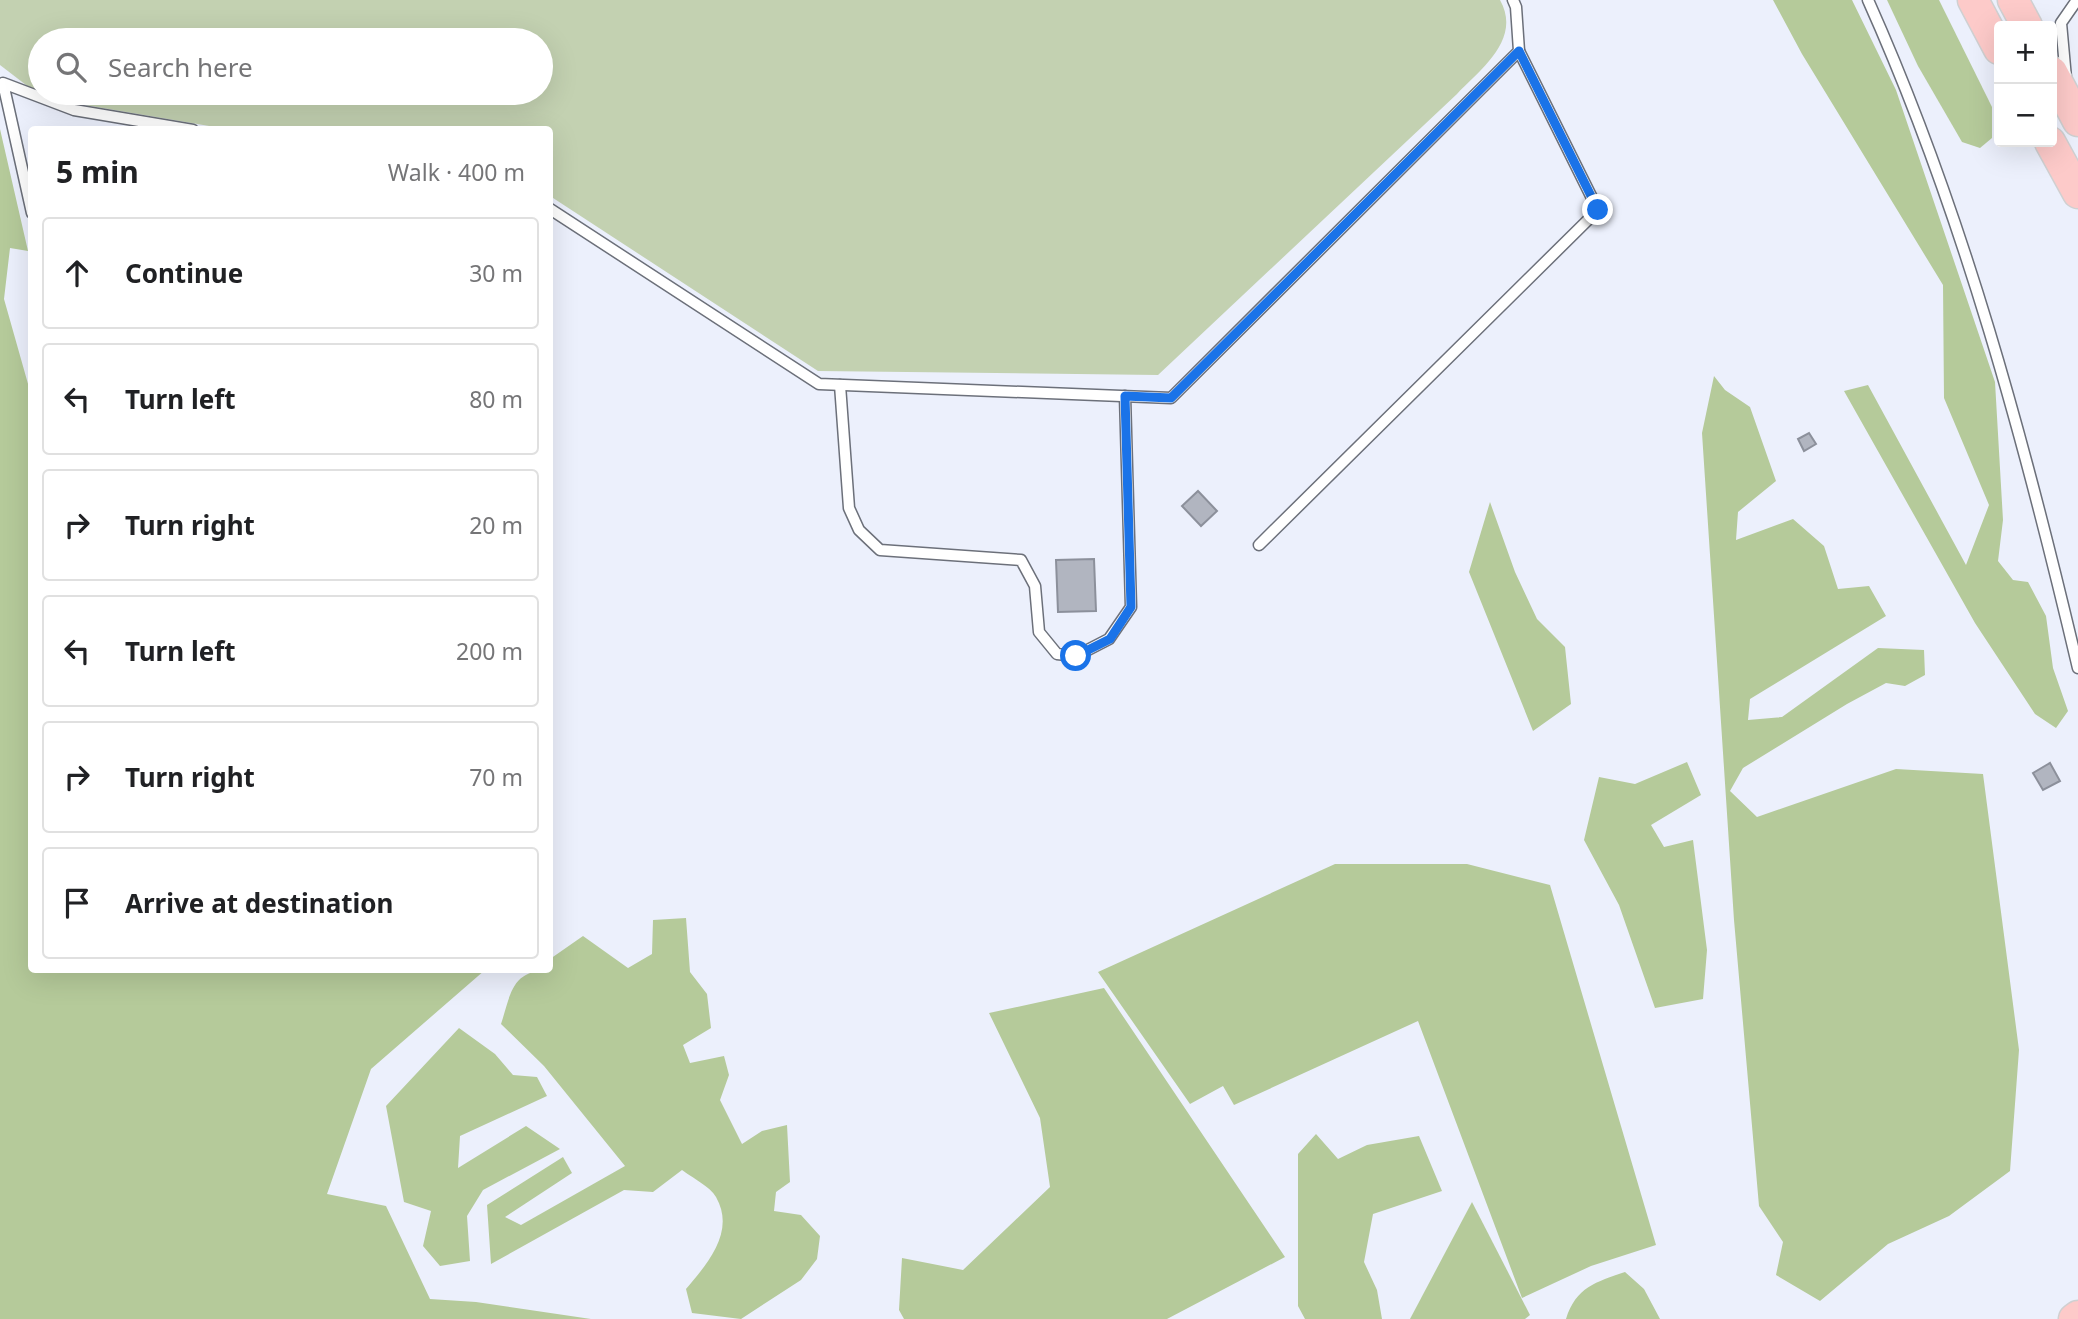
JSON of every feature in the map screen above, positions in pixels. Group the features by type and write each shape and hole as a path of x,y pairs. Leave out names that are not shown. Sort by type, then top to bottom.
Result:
{"main road":[{"path":"1973,0 1994,40"},
{"path":"2013,0 2024,21"},
{"path":"2057,82 2073,112"},
{"path":"2053,147 2078,193"},
{"path":"2074,1319 2078,1316"}],"lane":[{"path":"1259,545 1598,210 1519,51 1517,7 1513,0"},
{"path":"1868,0 1901,74 1978,297 2038,498 2078,668"},
{"path":"2073,112 2061,23 2077,0"},
{"path":"553,211 818,384 1171,398 1519,51"},
{"path":"1,82 28,92"},
{"path":"1,82 28,196"},
{"path":"61,105 74,110 169,126"},
{"path":"840,385 849,509 859,530 880,550 1021,560 1035,586 1040,632 1057,654 1076,656 1110,639 1131,607 1125,396"}],"green space":[{"path":"0,0 1500,0 1506,28 1496,52 1457,94 1158,375 818,371 553,198 553,126 209,126 85,105 553,105 553,28 28,28 28,86 0,65"},
{"path":"1773,0 1852,0 1896,90 1995,382 2003,520 1998,561 2013,580 2028,582 2046,616 2053,668 2068,711 2056,728 2035,714 1975,623 1844,391 1868,385 1966,565 1989,505 1944,398 1943,285 1802,54"},
{"path":"1887,0 1939,0 1992,107 1992,138 1980,148 1962,142 1918,66"},
{"path":"0,129 28,251 10,248 4,299 28,384 28,973 482,973 371,1069 327,1194 386,1206 430,1299 476,1302 591,1319 0,1319"},
{"path":"1714,376 1725,390 1750,407 1776,481 1738,512 1736,540 1793,519 1824,546 1838,589 1869,586 1886,616 1750,699 1748,720 1782,717 1878,648 1924,650 1925,675 1905,686 1886,683 1847,704 1743,768 1730,791 1757,817 1896,769 1983,774 2019,1050 2010,1171 1949,1216 1888,1244 1820,1301 1776,1275 1783,1242 1759,1206 1734,920 1702,433"},
{"path":"1490,502 1515,572 1537,619 1565,647 1571,704 1533,731 1469,572"},
{"path":"1687,762 1701,795 1651,825 1664,847 1693,840 1707,950 1703,999 1655,1008 1619,905 1584,840 1599,777 1635,784"},
{"path":"1335,864 1467,864 1550,885 1656,1245 1591,1266 1522,1298 1418,1021 1234,1105 1223,1086 1190,1104 1098,972"},
{"path":"686,918 690,972 707,994 711,1028 683,1045 690,1063 724,1056 729,1075 720,1100 742,1144 762,1131 787,1125 790,1182 776,1192 774,1211 801,1215 820,1236 817,1259 801,1280 741,1319 692,1313 686,1289 710,1258 721,1235 723,1223 721,1210 713,1193 682,1170 653,1192 624,1190 491,1264 487,1205 563,1157 572,1173 505,1217 521,1225 625,1166 544,1066 501,1024 511,994 520,979 527,974 553,973 553,957 583,936 628,968 652,954 653,920"},
{"path":"1104,988 1285,1257 1167,1319 904,1319 899,1310 902,1258 963,1270 1050,1187 1040,1118 989,1013"},
{"path":"459,1028 495,1054 513,1075 537,1077 547,1096 460,1136 458,1168 526,1126 560,1149 483,1190 467,1216 470,1261 440,1266 423,1246 431,1211 404,1202 386,1106"},
{"path":"1316,1134 1338,1159 1367,1145 1419,1136 1442,1191 1373,1214 1364,1262 1377,1290 1382,1319 1305,1319 1298,1306 1298,1154"},
{"path":"1472,1202 1530,1315 1525,1319 1410,1319"},
{"path":"1625,1272 1644,1289 1660,1319 1566,1319 1575,1300 1588,1287"}],"building":[{"path":"1809,433 1816,444 1804,451 1798,439"},
{"path":"1198,491 1217,511 1201,526 1182,506"},
{"path":"1094,559 1096,611 1058,612 1056,560"},
{"path":"2050,763 2060,781 2043,790 2033,773"}],"route":[{"path":"1076,656 1110,639 1131,607 1125,396 1171,398 1519,51 1598,210"}]}
